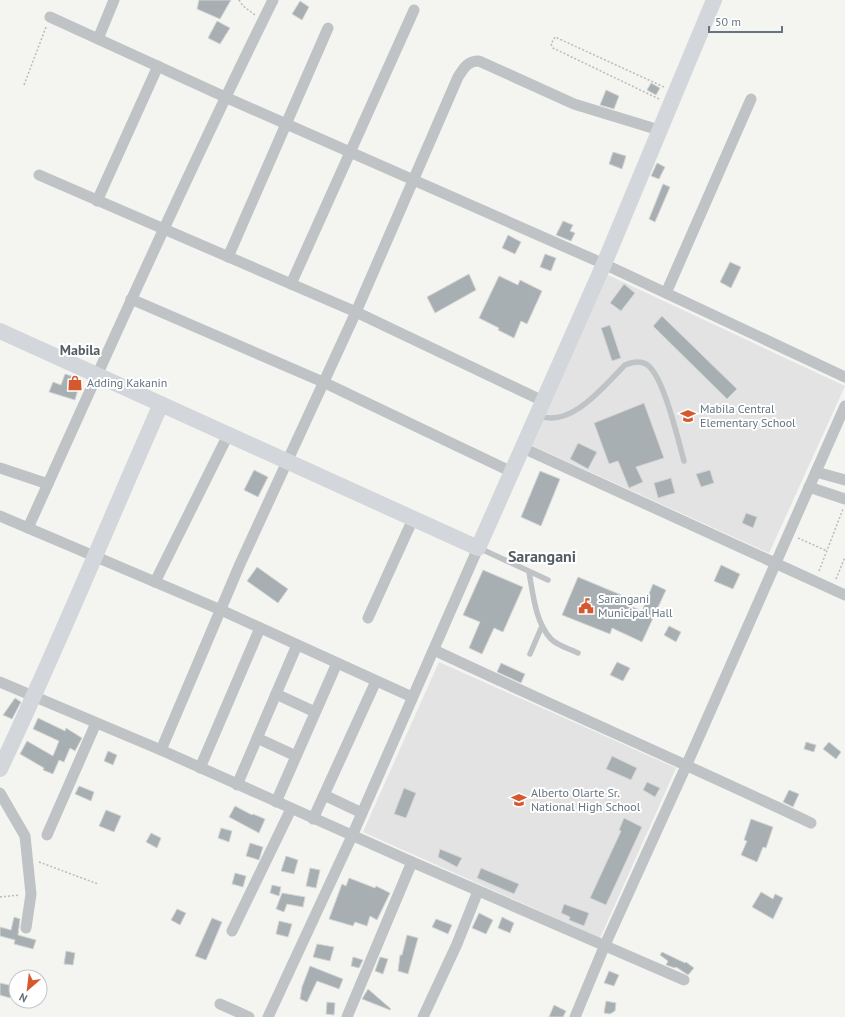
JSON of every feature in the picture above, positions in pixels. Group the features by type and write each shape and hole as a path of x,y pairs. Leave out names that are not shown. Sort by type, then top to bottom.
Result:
{"street":[{"path":"98,38 114,0"},
{"path":"28,528 163,230 225,97 273,0"},
{"path":"268,1017 352,836 604,264 714,0"},
{"path":"291,284 414,10"},
{"path":"50,17 225,97 351,151 604,264 845,377"},
{"path":"228,257 328,28"},
{"path":"161,750 220,610 356,312 458,77 465,66 471,61 479,61 505,71 574,104 659,130"},
{"path":"97,200 158,66"},
{"path":"666,293 751,99"},
{"path":"39,175 163,230 356,312 540,408"},
{"path":"131,299 323,382 512,472"},
{"path":"0,331 478,548"},
{"path":"0,769 34,698 94,556 161,404"},
{"path":"575,1017 604,946 687,764 845,406"},
{"path":"155,582 228,435"},
{"path":"523,448 845,595"},
{"path":"0,468 48,484"},
{"path":"816,472 845,480"},
{"path":"809,487 845,499"},
{"path":"0,516 220,610 412,697"},
{"path":"368,618 413,519"},
{"path":"200,768 260,628"},
{"path":"238,784 297,645"},
{"path":"434,650 520,691 687,764 811,823"},
{"path":"276,802 337,663"},
{"path":"314,819 376,681"},
{"path":"0,682 34,698 161,750 352,836 684,980"},
{"path":"276,694 315,712"},
{"path":"47,835 96,724"},
{"path":"257,738 296,756"},
{"path":"0,793 25,836 32,894 26,928"},
{"path":"324,796 362,813"},
{"path":"232,930 291,809"},
{"path":"347,1017 412,862"},
{"path":"423,1017 457,944 478,891"},
{"path":"220,1004 249,1017"}],"lane":[{"path":"540,408 548,418 564,416 583,406 625,365 634,362 645,364 652,370 660,382 684,461"},
{"path":"478,548 548,580"},
{"path":"529,572 535,605 542,626 555,642 578,653"},
{"path":"530,654 542,626"}],"path":[{"path":"239,0 243,6 262,21"},
{"path":"24,85 50,17"},
{"path":"555,37 673,98 553,48 551,44 555,37"},
{"path":"815,582 845,504"},
{"path":"788,533 827,551"},
{"path":"831,589 845,557"},
{"path":"27,858 98,884"},
{"path":"0,897 32,894"}],"shaded area":[{"name":"Mabila Central Elementary School","path":"608,275 845,386 769,553 531,445"},
{"name":"Alberto Olarte Sr. National High School","path":"439,662 676,768 600,938 363,832"}],"building":[{"path":"199,0 231,0 220,19 197,9"},
{"path":"300,1 309,7 302,20 292,14"},
{"path":"217,21 230,28 220,44 208,38"},
{"path":"651,83 660,88 656,95 647,90"},
{"path":"606,90 619,96 614,109 600,105"},
{"path":"613,152 626,156 622,169 609,164"},
{"path":"657,163 665,167 659,179 651,176"},
{"path":"663,184 670,187 655,222 649,219"},
{"path":"563,221 573,225 570,231 575,233 571,241 556,235"},
{"path":"508,235 521,242 515,254 502,248"},
{"path":"545,254 556,258 551,271 540,267"},
{"path":"730,262 741,267 731,288 720,282"},
{"path":"469,274 476,290 435,313 427,297"},
{"path":"499,276 518,285 520,280 542,291 527,324 521,321 514,338 498,330 499,328 479,318"},
{"path":"624,284 635,293 621,311 610,303"},
{"path":"662,316 737,389 727,399 653,326"},
{"path":"610,325 621,358 612,361 601,328"},
{"path":"65,374 81,379 75,400 49,392 53,382 61,385"},
{"path":"644,403 664,458 636,467 643,482 629,488 618,461 609,464 594,423"},
{"path":"578,443 597,452 588,469 570,459"},
{"path":"254,470 268,477 258,497 244,490"},
{"path":"710,470 714,483 701,487 696,474"},
{"path":"540,471 560,479 541,526 521,517"},
{"path":"671,478 675,493 658,498 654,483"},
{"path":"746,513 757,517 753,528 742,523"},
{"path":"721,565 740,574 733,589 714,581"},
{"path":"257,567 288,589 278,603 247,581"},
{"path":"483,570 523,587 503,632 494,628 482,654 469,648 480,622 463,615"},
{"path":"578,577 626,597 623,603 642,611 653,584 666,590 642,642 612,628 610,634 562,615"},
{"path":"669,626 681,632 676,642 664,635"},
{"path":"617,662 630,668 623,681 610,675"},
{"path":"501,663 525,674 521,683 497,672"},
{"path":"15,698 21,702 12,719 3,715"},
{"path":"38,718 65,731 66,728 82,738 75,751 70,748 64,762 59,760 53,774 43,770 44,768 20,754 27,741 53,756 59,741 33,729"},
{"path":"806,742 816,745 814,752 804,749"},
{"path":"829,742 841,752 836,759 823,749"},
{"path":"108,751 117,755 113,765 104,761"},
{"path":"612,756 637,768 631,780 606,769"},
{"path":"647,782 660,788 655,797 643,790"},
{"path":"79,786 94,792 91,801 75,794"},
{"path":"404,788 416,793 406,818 394,814"},
{"path":"789,790 799,794 793,807 783,802"},
{"path":"235,806 252,815 253,814 265,819 259,833 229,817"},
{"path":"106,810 121,816 114,832 99,826"},
{"path":"624,818 642,827 606,905 590,898 621,831 619,830"},
{"path":"751,819 773,827 766,848 763,847 757,862 741,855 747,841 744,840"},
{"path":"221,828 232,831 229,842 218,838"},
{"path":"151,833 161,838 157,848 146,842"},
{"path":"250,843 263,847 259,860 246,856"},
{"path":"440,849 462,858 457,867 438,857"},
{"path":"286,856 298,860 294,874 281,871"},
{"path":"310,868 320,870 316,888 306,886"},
{"path":"481,868 519,884 514,894 477,878"},
{"path":"235,873 246,876 243,887 232,884"},
{"path":"349,878 375,888 376,886 390,893 377,920 370,916 367,926 355,922 353,926 329,919 342,884 346,886"},
{"path":"272,885 281,887 279,896 270,893"},
{"path":"761,892 773,899 775,894 783,898 773,919 752,907"},
{"path":"282,893 305,897 303,907 287,904 284,912 276,909"},
{"path":"564,904 589,913 584,926 569,920 570,917 561,913"},
{"path":"177,909 186,913 180,925 171,920"},
{"path":"479,913 493,920 486,934 472,928"},
{"path":"14,917 20,919 18,935 36,940 33,949 14,944 15,940 0,936 0,927 11,930"},
{"path":"502,917 514,923 510,933 498,928"},
{"path":"212,918 222,922 206,960 195,956"},
{"path":"436,919 452,925 448,934 432,927"},
{"path":"279,921 292,924 288,937 276,934"},
{"path":"407,935 418,938 408,974 398,971 400,955 402,955"},
{"path":"317,944 334,947 330,961 313,957"},
{"path":"66,951 75,953 73,965 64,964"},
{"path":"662,952 685,963 686,962 694,968 688,975 676,967 666,965 668,961 660,955"},
{"path":"353,957 363,960 359,968 351,966"},
{"path":"380,957 388,959 383,974 375,971"},
{"path":"310,966 343,979 339,989 317,981 307,1002 300,999 302,987"},
{"path":"609,971 619,975 614,986 604,983"},
{"path":"0,983 8,985 8,997 0,995"},
{"path":"368,989 391,1009 390,1010 362,999"},
{"path":"606,1001 616,1003 615,1011 610,1014 604,1013"},
{"path":"327,1002 335,1003 334,1015 326,1014"},
{"path":"554,1005 566,1011 563,1017 549,1017"}],"place":[{"name":"Adding Kakanin","path":"75,383"},
{"name":"Mabila Central Elementary School","path":"688,416"},
{"name":"Sarangani Municipal Hall","path":"586,606"},
{"name":"Alberto Olarte Sr. National High School","path":"519,800"}],"district":[{"name":"Mabila","path":"80,350"},
{"name":"Sarangani","path":"542,556"}]}
